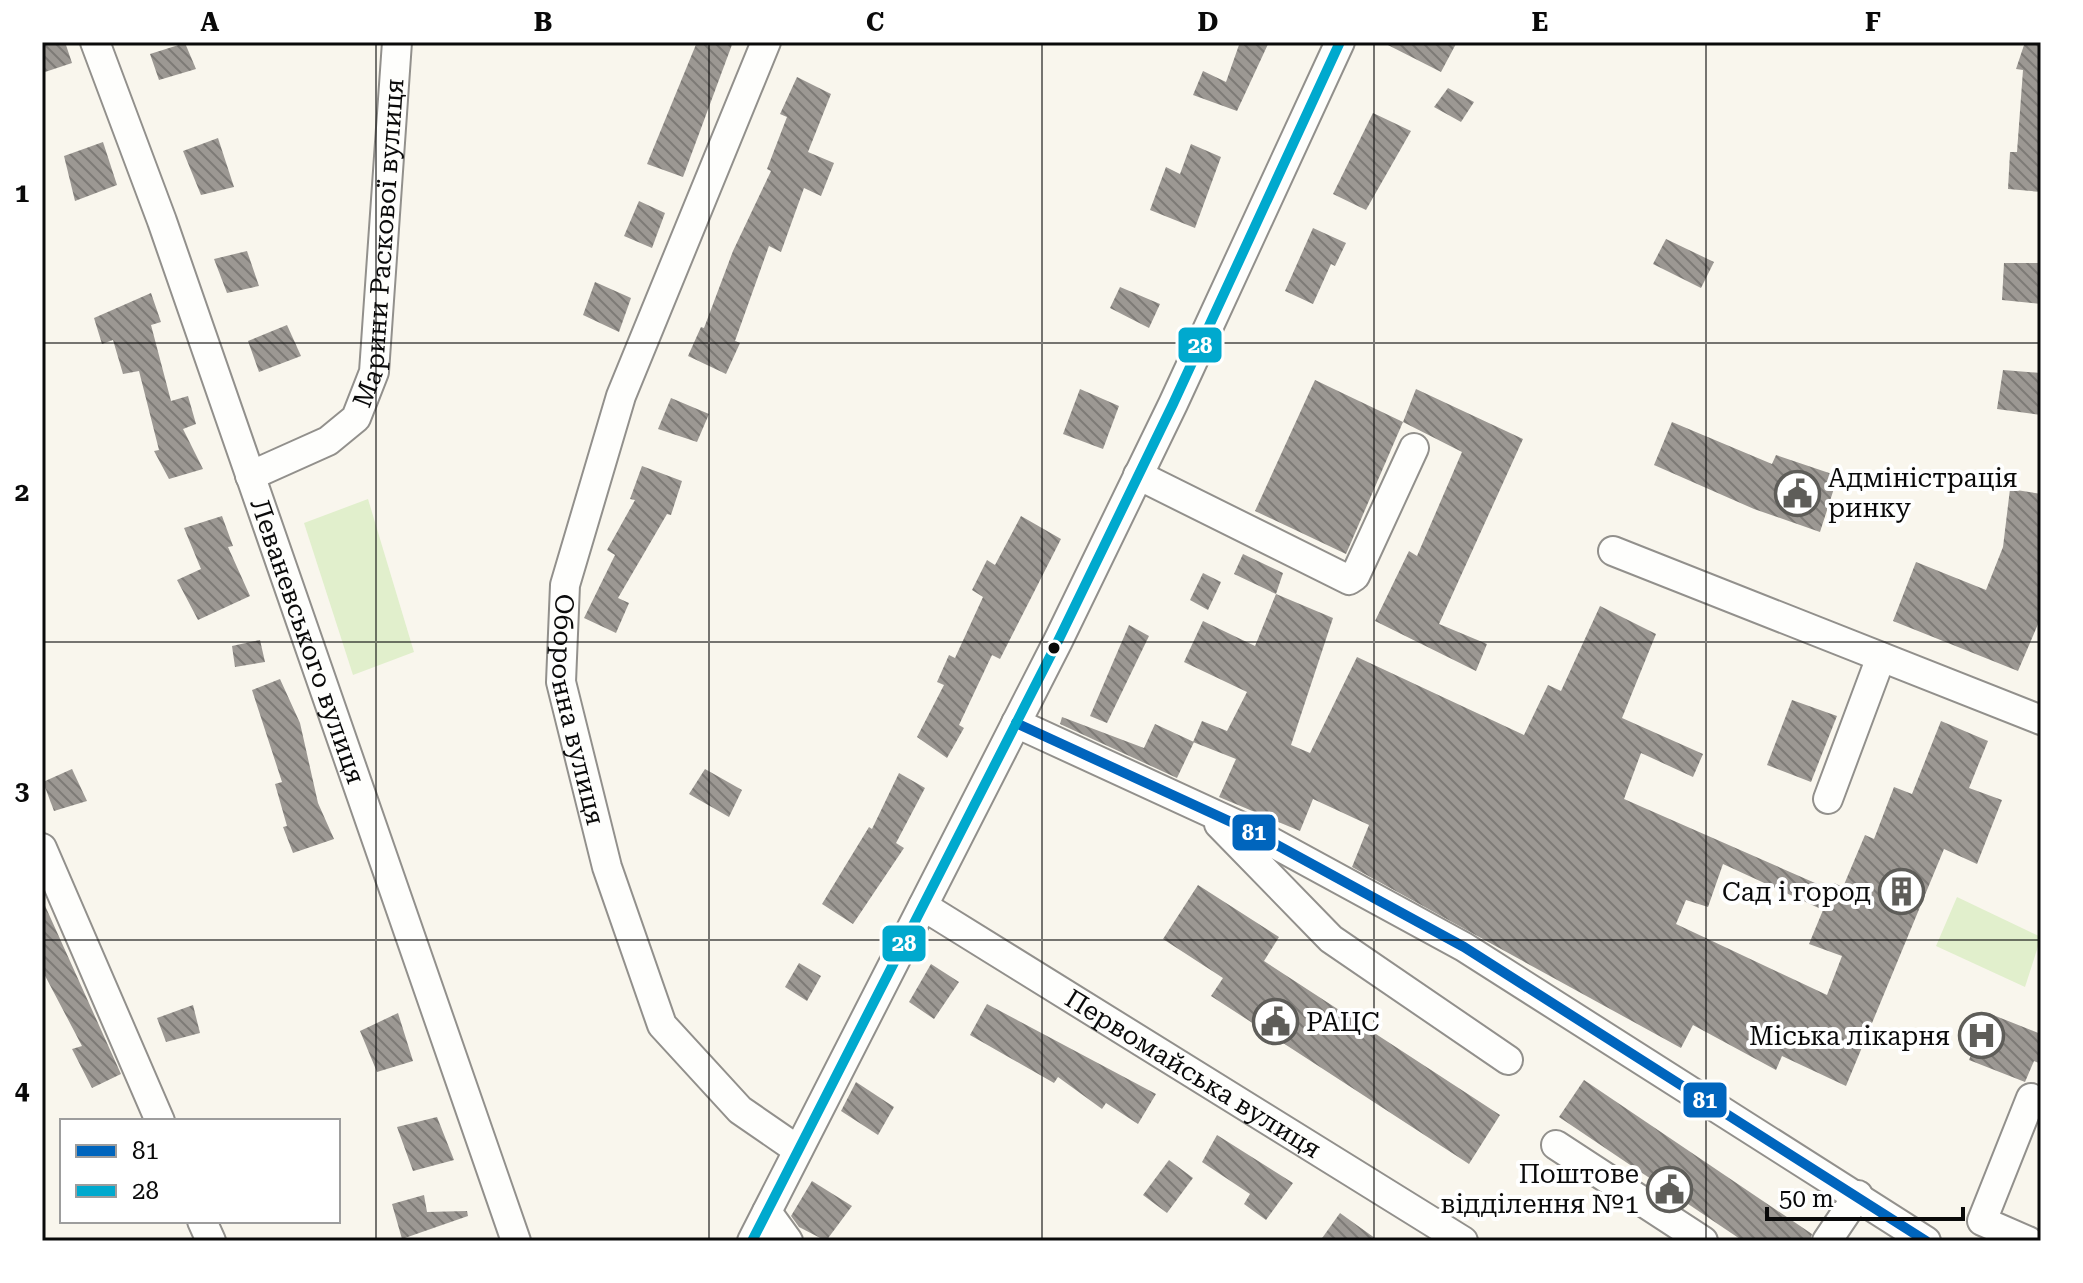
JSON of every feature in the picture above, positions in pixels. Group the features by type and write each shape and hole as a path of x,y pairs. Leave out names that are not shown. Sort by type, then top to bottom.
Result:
{"street":[{"name":"Леваневського вулиця","path":"95,42 250,476 516,1241"},
{"name":"Марини Раскової вулиця","path":"250,476 328,441 356,418 374,372 397,42"},
{"name":"Оборонна вулиця","path":"766,42 621,396 565,585 561,682 607,867 662,1025 740,1110 798,1150"},
{"path":"752,1241 1016,723 1138,475 1340,42"},
{"path":"1138,475 1349,580 1355,576 1414,448"},
{"path":"1613,551 2041,720"},
{"path":"1828,799 1881,657"},
{"path":"1016,723 1255,833 1464,947 1926,1241"},
{"path":"1207,811 1331,939 1508,1060"},
{"path":"42,848 159,1119"},
{"name":"Первомайська вулиця","path":"923,906 1463,1241"},
{"path":"2028,1241 1982,1221 2031,1098"},
{"path":"1556,1145 1703,1241"},
{"path":"1827,1241 1858,1195"},
{"path":"767,1212 788,1241"}],"green space":[{"path":"368,499 414,652 353,675 304,523"},
{"path":"1957,897 2041,937 2025,987 1936,946"}],"building":[{"path":"42,42 65,42 72,63 42,73"},
{"path":"697,42 733,42 683,177 647,164"},
{"path":"1240,42 1269,42 1237,111 1193,95 1203,71 1226,82"},
{"path":"1382,42 1457,42 1441,72"},
{"path":"2025,42 2041,42 2041,192 2008,189 2010,152 2017,152 2023,70 2016,69"},
{"path":"185,43 196,69 159,80 150,54"},
{"path":"797,77 831,94 808,152 834,163 821,196 804,188 781,252 769,246 735,341 740,343 726,374 688,356 701,327 704,328 733,251 771,171 767,169 787,117 780,114"},
{"path":"1448,88 1474,102 1461,122 1434,107"},
{"path":"1373,113 1411,131 1366,210 1333,194"},
{"path":"218,138 234,187 201,195 183,151"},
{"path":"103,142 117,185 75,201 64,156"},
{"path":"1191,144 1221,157 1195,228 1150,210 1166,167 1180,174"},
{"path":"639,201 665,213 652,248 624,236"},
{"path":"1313,228 1346,243 1335,266 1331,264 1313,304 1285,291"},
{"path":"1666,239 1714,262 1701,288 1653,264"},
{"path":"247,251 259,286 227,293 214,259"},
{"path":"2004,263 2041,263 2041,304 2002,300"},
{"path":"595,282 631,298 619,332 583,315"},
{"path":"1120,287 1160,304 1149,328 1110,308"},
{"path":"151,293 161,322 151,325 171,401 188,396 196,424 183,429 203,469 169,479 154,451 159,450 139,371 123,374 113,340 102,344 94,318"},
{"path":"287,325 301,356 259,372 248,341"},
{"path":"2003,370 2041,373 2041,415 1997,409"},
{"path":"1315,380 1403,422 1346,554 1255,511"},
{"path":"1080,389 1119,406 1103,449 1063,434"},
{"path":"1416,389 1523,439 1439,624 1487,644 1476,671 1375,621 1409,551 1417,556 1462,452 1403,422"},
{"path":"671,398 709,414 697,442 658,429"},
{"path":"1672,422 1772,464 1776,455 1838,476 1820,532 1754,509 1654,465"},
{"path":"642,466 682,481 671,515 667,514 618,598 629,603 616,633 584,618 615,555 607,550 635,500 630,499"},
{"path":"2010,489 2041,494 2041,617 2018,671 1893,621 1916,562 1986,590 2003,547"},
{"path":"222,516 233,546 228,547 250,596 198,620 177,580 201,569 184,528"},
{"path":"1021,516 1061,539 1000,659 992,655 959,725 964,728 947,758 917,737 944,685 937,682 949,655 955,658 983,597 972,590 987,560 995,565"},
{"path":"1243,554 1283,573 1276,594 1234,574"},
{"path":"1203,573 1221,582 1208,610 1190,600"},
{"path":"1276,594 1333,618 1291,745 1310,753 1357,657 1524,735 1548,685 1561,691 1600,606 1656,634 1622,718 1703,754 1693,777 1641,753 1624,799 1831,890 1834,883 1843,887 1865,835 1874,839 1894,787 1912,794 1941,721 1988,741 1969,788 2002,800 1977,864 1944,849 1846,1086 1782,1056 1776,1070 1693,1025 1681,1048 1352,867 1369,825 1313,799 1300,831 1219,797 1236,759 1193,742 1202,721 1227,731 1247,692 1184,662 1203,621 1255,646","holes":["1723,864 1823,910 1809,944 1842,956 1827,995 1676,924 1686,900 1708,907"]},
{"path":"1129,625 1149,636 1107,723 1090,716"},
{"path":"260,640 265,662 235,667 232,646"},
{"path":"280,679 300,723 318,803 334,839 293,853 283,827 287,826 275,784 282,782 252,690"},
{"path":"1792,700 1837,716 1811,782 1767,765"},
{"path":"1062,717 1144,748 1155,724 1194,742 1177,778 1060,724"},
{"path":"72,769 87,801 54,811 43,782"},
{"path":"705,769 742,790 729,817 689,794"},
{"path":"899,773 925,788 896,843 904,848 853,924 822,904 869,827 872,829"},
{"path":"1198,885 1279,937 1264,961 1500,1115 1469,1164 1211,996 1223,978 1163,939"},
{"path":"42,899 121,1074 92,1088 72,1049 82,1046 42,970"},
{"path":"799,963 821,976 807,1001 785,987"},
{"path":"931,964 959,982 934,1019 909,1002"},
{"path":"987,1004 1156,1094 1138,1124 1106,1103 1102,1109 1058,1077 1054,1083 970,1035"},
{"path":"193,1005 200,1033 166,1042 157,1018"},
{"path":"398,1013 413,1061 377,1072 360,1031"},
{"path":"1988,1013 2041,1034 2041,1064 2034,1061 2025,1082 1969,1060"},
{"path":"1584,1080 1812,1234 1810,1241 1743,1241 1559,1117"},
{"path":"856,1082 894,1107 878,1135 841,1111"},
{"path":"437,1117 454,1160 413,1171 397,1127"},
{"path":"1217,1135 1293,1183 1266,1220 1244,1204 1250,1194 1202,1162"},
{"path":"1169,1160 1193,1178 1167,1213 1143,1195"},
{"path":"812,1181 852,1206 826,1241 799,1227 791,1216"},
{"path":"424,1195 427,1212 467,1211 468,1216 402,1239 392,1204"},
{"path":"1340,1213 1379,1241 1320,1241"}],"transit line":[{"name":"28","path":"752,1241 1058,641 1173,404 1340,42"},
{"name":"81","path":"1016,723 1255,833 1464,947 1926,1241"}],"place":[{"name":"Адміністрація ринку","path":"1797,493"},
{"name":"Сад і город","path":"1902,892"},
{"name":"РАЦС","path":"1275,1022"},
{"name":"Міська лікарня","path":"1981,1036"},
{"name":"Поштове відділення №1","path":"1670,1189"}]}
